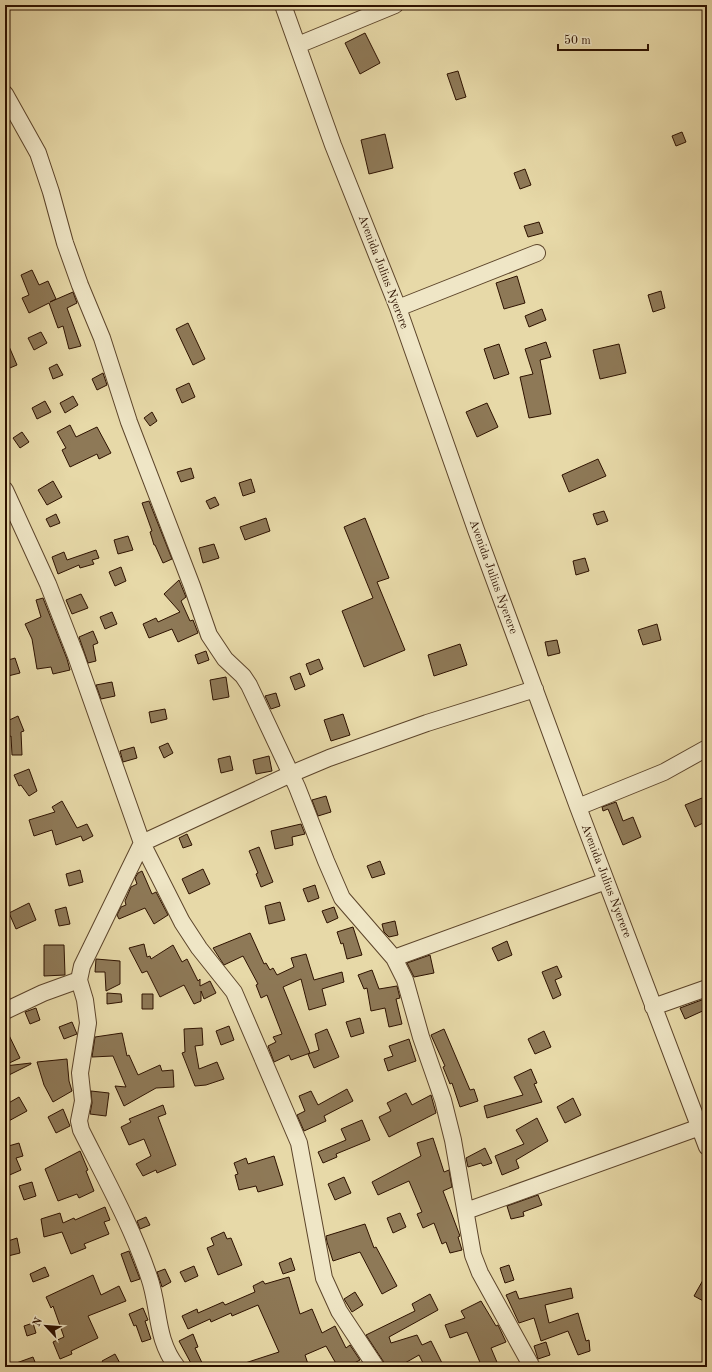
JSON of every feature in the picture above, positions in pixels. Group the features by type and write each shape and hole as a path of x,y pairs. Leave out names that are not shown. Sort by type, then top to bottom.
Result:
{"street":[{"name":"Avenida Julius Nyerere","path":"284,5 333,145 398,308 476,530 578,807 707,1147"},
{"path":"298,45 396,5"},
{"path":"5,94 38,153 51,192 65,243 80,285 102,338 129,422 192,586 209,635 225,659 243,676 248,685 291,774 342,898 348,907 394,958 405,980 421,1037 443,1100 453,1140 473,1256 480,1273 532,1367"},
{"path":"398,308 537,253"},
{"path":"5,490 48,584 142,843 182,922 199,948 234,992 298,1143 324,1278 330,1293 376,1367"},
{"path":"177,1367 160,1334 150,1278 126,1220 80,1130 79,1121 83,1100 80,1073 88,1023 85,1000 79,980 87,952 142,843 291,774 427,723 535,689"},
{"path":"578,807 664,772 707,748"},
{"path":"394,958 606,880"},
{"path":"5,1011 43,993 79,980"},
{"path":"653,1007 707,988"},
{"path":"466,1212 700,1127"}],"building":[{"path":"365,33 380,63 360,74 345,43"},
{"path":"458,71 466,97 456,100 447,74"},
{"path":"682,132 686,142 676,146 672,136"},
{"path":"385,134 393,168 369,174 361,140"},
{"path":"525,169 531,185 520,189 514,173"},
{"path":"539,222 543,233 528,237 524,226"},
{"path":"32,270 39,285 48,281 56,299 50,302 73,292 77,303 67,308 81,346 69,349 63,326 58,328 49,303 29,313 22,298 29,295 21,275"},
{"path":"517,276 525,303 504,309 496,283"},
{"path":"661,291 665,308 653,312 648,295"},
{"path":"542,309 546,320 529,327 525,316"},
{"path":"188,323 205,359 193,365 176,329"},
{"path":"41,332 47,343 34,350 28,338"},
{"path":"5,337 17,365 5,370"},
{"path":"546,342 551,357 540,360 551,414 529,418 520,377 533,374 525,349"},
{"path":"499,344 509,374 494,379 484,349"},
{"path":"619,344 626,373 600,379 593,350"},
{"path":"57,364 63,375 53,379 49,368"},
{"path":"103,373 107,385 97,390 92,379"},
{"path":"189,383 195,397 182,403 176,389"},
{"path":"73,396 78,405 65,413 60,403"},
{"path":"45,401 51,412 37,419 32,408"},
{"path":"487,403 498,427 477,437 466,412"},
{"path":"152,412 157,421 150,426 144,418"},
{"path":"70,425 76,437 97,427 111,453 99,459 97,454 70,467 62,450 66,448 57,432"},
{"path":"22,432 29,442 20,448 13,438"},
{"path":"598,459 606,476 569,492 562,475"},
{"path":"191,468 194,478 181,482 177,472"},
{"path":"251,479 255,492 243,496 239,483"},
{"path":"53,481 62,497 47,505 38,490"},
{"path":"215,497 219,505 210,509 206,501"},
{"path":"149,501 172,559 163,563 154,545 150,532 152,531 142,503"},
{"path":"604,511 608,521 597,525 593,514"},
{"path":"56,514 60,523 50,527 46,519"},
{"path":"266,518 270,531 245,540 240,527"},
{"path":"365,518 389,578 377,582 405,650 364,667 342,611 373,598 344,527"},
{"path":"128,536 133,550 118,554 114,540"},
{"path":"214,544 219,558 203,563 199,548"},
{"path":"96,550 99,558 92,560 94,564 80,568 79,565 58,574 52,557 64,552 67,560"},
{"path":"585,558 589,571 576,575 573,561"},
{"path":"121,567 126,581 115,586 109,572"},
{"path":"179,580 186,597 181,601 190,621 193,620 198,633 178,642 172,629 149,638 143,624 156,618 158,622 180,612 164,594"},
{"path":"81,594 88,608 72,614 66,600"},
{"path":"43,598 70,670 53,674 51,667 37,669 32,639 25,624 41,617 36,600"},
{"path":"112,612 117,624 105,629 100,617"},
{"path":"657,624 661,640 643,645 638,630"},
{"path":"93,631 98,643 93,645 96,661 88,663 79,637"},
{"path":"557,640 560,653 548,656 545,642"},
{"path":"460,644 467,665 434,676 428,655"},
{"path":"206,651 209,660 198,664 195,655"},
{"path":"15,658 20,673 8,676 5,661"},
{"path":"319,659 323,669 310,675 306,664"},
{"path":"300,673 305,686 295,690 290,677"},
{"path":"226,677 229,697 213,700 210,680"},
{"path":"112,682 115,696 101,699 96,685"},
{"path":"276,693 280,706 271,709 265,696"},
{"path":"165,709 167,719 151,723 149,712"},
{"path":"343,714 350,735 331,741 324,720"},
{"path":"18,716 24,731 21,732 22,755 12,755 11,736 8,737 5,729 5,722"},
{"path":"168,743 173,753 164,758 159,747"},
{"path":"134,747 137,758 123,762 120,751"},
{"path":"230,756 233,770 221,773 218,759"},
{"path":"269,756 272,771 256,774 253,760"},
{"path":"29,769 37,791 29,796 21,785 19,786 14,775"},
{"path":"326,796 331,812 318,816 312,800"},
{"path":"702,798 707,808 707,821 695,827 685,805"},
{"path":"62,801 77,828 87,824 93,836 83,841 81,836 56,845 52,830 34,836 29,820 55,812 52,807"},
{"path":"616,802 623,821 633,817 641,837 623,845 608,809 603,811 602,807"},
{"path":"301,824 305,834 292,837 293,845 275,849 271,831"},
{"path":"187,834 192,845 183,848 179,838"},
{"path":"259,847 273,882 261,887 256,874 258,873 249,851"},
{"path":"380,861 385,874 372,878 367,866"},
{"path":"203,869 210,884 189,894 182,879"},
{"path":"80,870 83,882 69,886 66,874"},
{"path":"142,871 152,894 156,892 168,915 154,924 145,908 119,919 117,915 121,907 126,905 125,901 131,887 137,884 135,878 138,873"},
{"path":"315,885 319,898 308,902 303,889"},
{"path":"280,902 285,920 269,924 265,906"},
{"path":"29,903 36,920 16,929 9,913"},
{"path":"66,907 70,924 59,926 55,910"},
{"path":"334,907 338,918 327,923 322,911"},
{"path":"395,921 398,935 389,937 384,932 382,924"},
{"path":"353,927 362,955 347,959 343,943 341,944 337,932"},
{"path":"250,933 264,964 266,963 270,970 273,968 277,975 294,967 291,958 306,954 314,980 342,972 344,982 322,989 326,1005 309,1010 301,979 283,987 310,1053 291,1060 289,1055 274,1062 268,1046 276,1042 273,1037 282,1034 267,995 261,998 256,985 258,984 243,956 224,965 213,948"},
{"path":"507,941 512,955 498,961 492,948"},
{"path":"144,944 147,957 150,956 151,959 173,945 182,962 187,959 198,981 200,979 200,986 210,981 216,993 204,999 201,991 201,1001 194,1004 184,985 160,997 147,971 142,973 129,948"},
{"path":"44,945 64,945 65,975 44,976"},
{"path":"430,955 434,973 414,977 407,963"},
{"path":"96,959 120,961 120,984 106,991 105,972 95,972"},
{"path":"557,966 562,977 555,980 561,995 553,999 542,972"},
{"path":"372,970 379,989 397,986 400,998 396,999 402,1024 389,1027 385,1008 371,1011 367,988 364,989 358,975"},
{"path":"107,993 121,994 122,1002 107,1004"},
{"path":"142,994 153,994 153,1009 142,1009"},
{"path":"707,998 707,1009 685,1019 680,1008"},
{"path":"36,1008 40,1020 30,1024 25,1012"},
{"path":"360,1018 364,1033 351,1037 346,1022"},
{"path":"72,1022 77,1034 64,1039 59,1027"},
{"path":"229,1026 234,1040 221,1045 216,1031"},
{"path":"5,1027 20,1058 5,1065"},
{"path":"202,1028 203,1045 195,1046 199,1069 217,1062 224,1079 206,1085 195,1086 182,1053 185,1052 184,1029"},
{"path":"327,1029 339,1057 314,1068 308,1054 319,1050 315,1034"},
{"path":"444,1029 470,1090 474,1089 478,1101 460,1107 452,1083 450,1084 443,1067 445,1066 431,1035"},
{"path":"544,1031 551,1047 535,1054 528,1039"},
{"path":"122,1033 127,1056 129,1055 138,1075 160,1065 162,1071 173,1070 174,1087 156,1088 124,1106 115,1086 126,1087 113,1056 92,1057 95,1037"},
{"path":"409,1039 416,1061 388,1071 384,1059 393,1056 389,1046"},
{"path":"67,1059 69,1081 72,1091 53,1102 44,1085 37,1062"},
{"path":"31,1064 5,1077 5,1066"},
{"path":"531,1069 537,1083 534,1084 542,1102 487,1118 484,1106 523,1095 514,1077"},
{"path":"347,1089 353,1101 324,1116 326,1121 304,1131 297,1115 305,1111 299,1096 311,1091 318,1105"},
{"path":"91,1091 109,1093 106,1116 90,1114 92,1103"},
{"path":"406,1093 412,1105 431,1095 436,1113 389,1137 379,1117 391,1111 387,1103"},
{"path":"19,1097 27,1111 5,1123 5,1105"},
{"path":"573,1098 581,1115 565,1123 557,1107"},
{"path":"163,1105 166,1114 158,1117 176,1165 157,1173 156,1170 143,1176 136,1164 151,1156 144,1139 129,1145 121,1127 131,1122 129,1119"},
{"path":"63,1109 70,1126 56,1133 48,1117"},
{"path":"537,1118 548,1141 516,1160 519,1168 502,1175 495,1156 524,1144 516,1130"},
{"path":"362,1120 370,1140 336,1154 337,1157 323,1163 318,1152 346,1140 341,1129"},
{"path":"433,1138 444,1172 449,1170 452,1187 443,1191 460,1236 458,1237 462,1250 450,1253 446,1242 442,1244 434,1223 423,1228 417,1214 422,1212 409,1181 378,1195 372,1182 421,1156 417,1143"},
{"path":"19,1143 23,1156 16,1158 21,1170 5,1177 5,1147"},
{"path":"485,1148 492,1163 483,1166 481,1163 468,1167 466,1158"},
{"path":"80,1151 88,1170 86,1171 94,1191 79,1198 77,1194 58,1201 45,1169"},
{"path":"274,1156 283,1185 258,1192 256,1186 239,1190 235,1175 238,1174 234,1163 246,1158 248,1164"},
{"path":"344,1177 351,1193 335,1200 328,1184"},
{"path":"32,1182 36,1196 24,1200 19,1186"},
{"path":"538,1195 542,1205 523,1212 524,1216 511,1219 507,1206"},
{"path":"105,1207 110,1220 104,1222 109,1234 84,1244 86,1248 71,1254 62,1232 44,1237 41,1219 60,1213 63,1223 74,1218 75,1220"},
{"path":"400,1213 406,1227 393,1233 387,1218"},
{"path":"146,1217 150,1225 140,1229 137,1221"},
{"path":"365,1224 374,1248 376,1247 397,1286 382,1294 360,1252 333,1261 327,1242 326,1236"},
{"path":"224,1232 227,1239 231,1238 242,1265 218,1275 207,1248 214,1245 211,1238"},
{"path":"17,1238 20,1253 8,1256 5,1242"},
{"path":"129,1251 140,1279 131,1282 121,1254"},
{"path":"291,1258 295,1270 283,1274 279,1263"},
{"path":"509,1265 514,1280 505,1283 500,1268"},
{"path":"194,1266 198,1276 185,1282 180,1272"},
{"path":"45,1267 49,1276 33,1282 30,1274"},
{"path":"165,1269 171,1282 162,1287 157,1272"},
{"path":"707,1273 707,1303 694,1296"},
{"path":"93,1275 101,1295 119,1286 126,1301 88,1316 98,1338 71,1351 72,1354 60,1359 53,1342 64,1337 53,1306 51,1308 46,1297"},
{"path":"289,1277 300,1314 312,1309 322,1333 335,1326 346,1348 350,1345 360,1360 347,1367 338,1367 326,1346 305,1355 309,1367 239,1367 239,1365 279,1352 258,1305 232,1316 231,1313 211,1322 210,1319 188,1329 182,1316 197,1309 198,1313 223,1302 225,1305 255,1292 253,1286 263,1281 265,1284"},
{"path":"571,1288 573,1298 545,1305 549,1323 578,1313 586,1341 589,1340 590,1351 578,1355 568,1331 541,1341 534,1318 519,1323 506,1295 516,1291 519,1299"},
{"path":"355,1292 363,1305 352,1312 344,1299"},
{"path":"430,1294 438,1310 389,1337 391,1343 417,1335 422,1345 431,1341 444,1367 425,1367 419,1355 398,1367 387,1367 366,1335 415,1311 412,1304"},
{"path":"481,1301 496,1326 498,1325 506,1342 491,1348 499,1367 482,1367 467,1332 450,1338 445,1325 465,1318 461,1311"},
{"path":"143,1308 148,1320 145,1321 151,1339 142,1342 136,1325 134,1326 129,1314"},
{"path":"33,1323 36,1333 27,1336 24,1326"},
{"path":"193,1334 198,1347 195,1348 204,1367 193,1367 179,1341"},
{"path":"546,1342 550,1355 538,1359 534,1346"},
{"path":"115,1354 122,1367 106,1367 102,1361"},
{"path":"33,1357 37,1367 8,1367 8,1366"}]}
